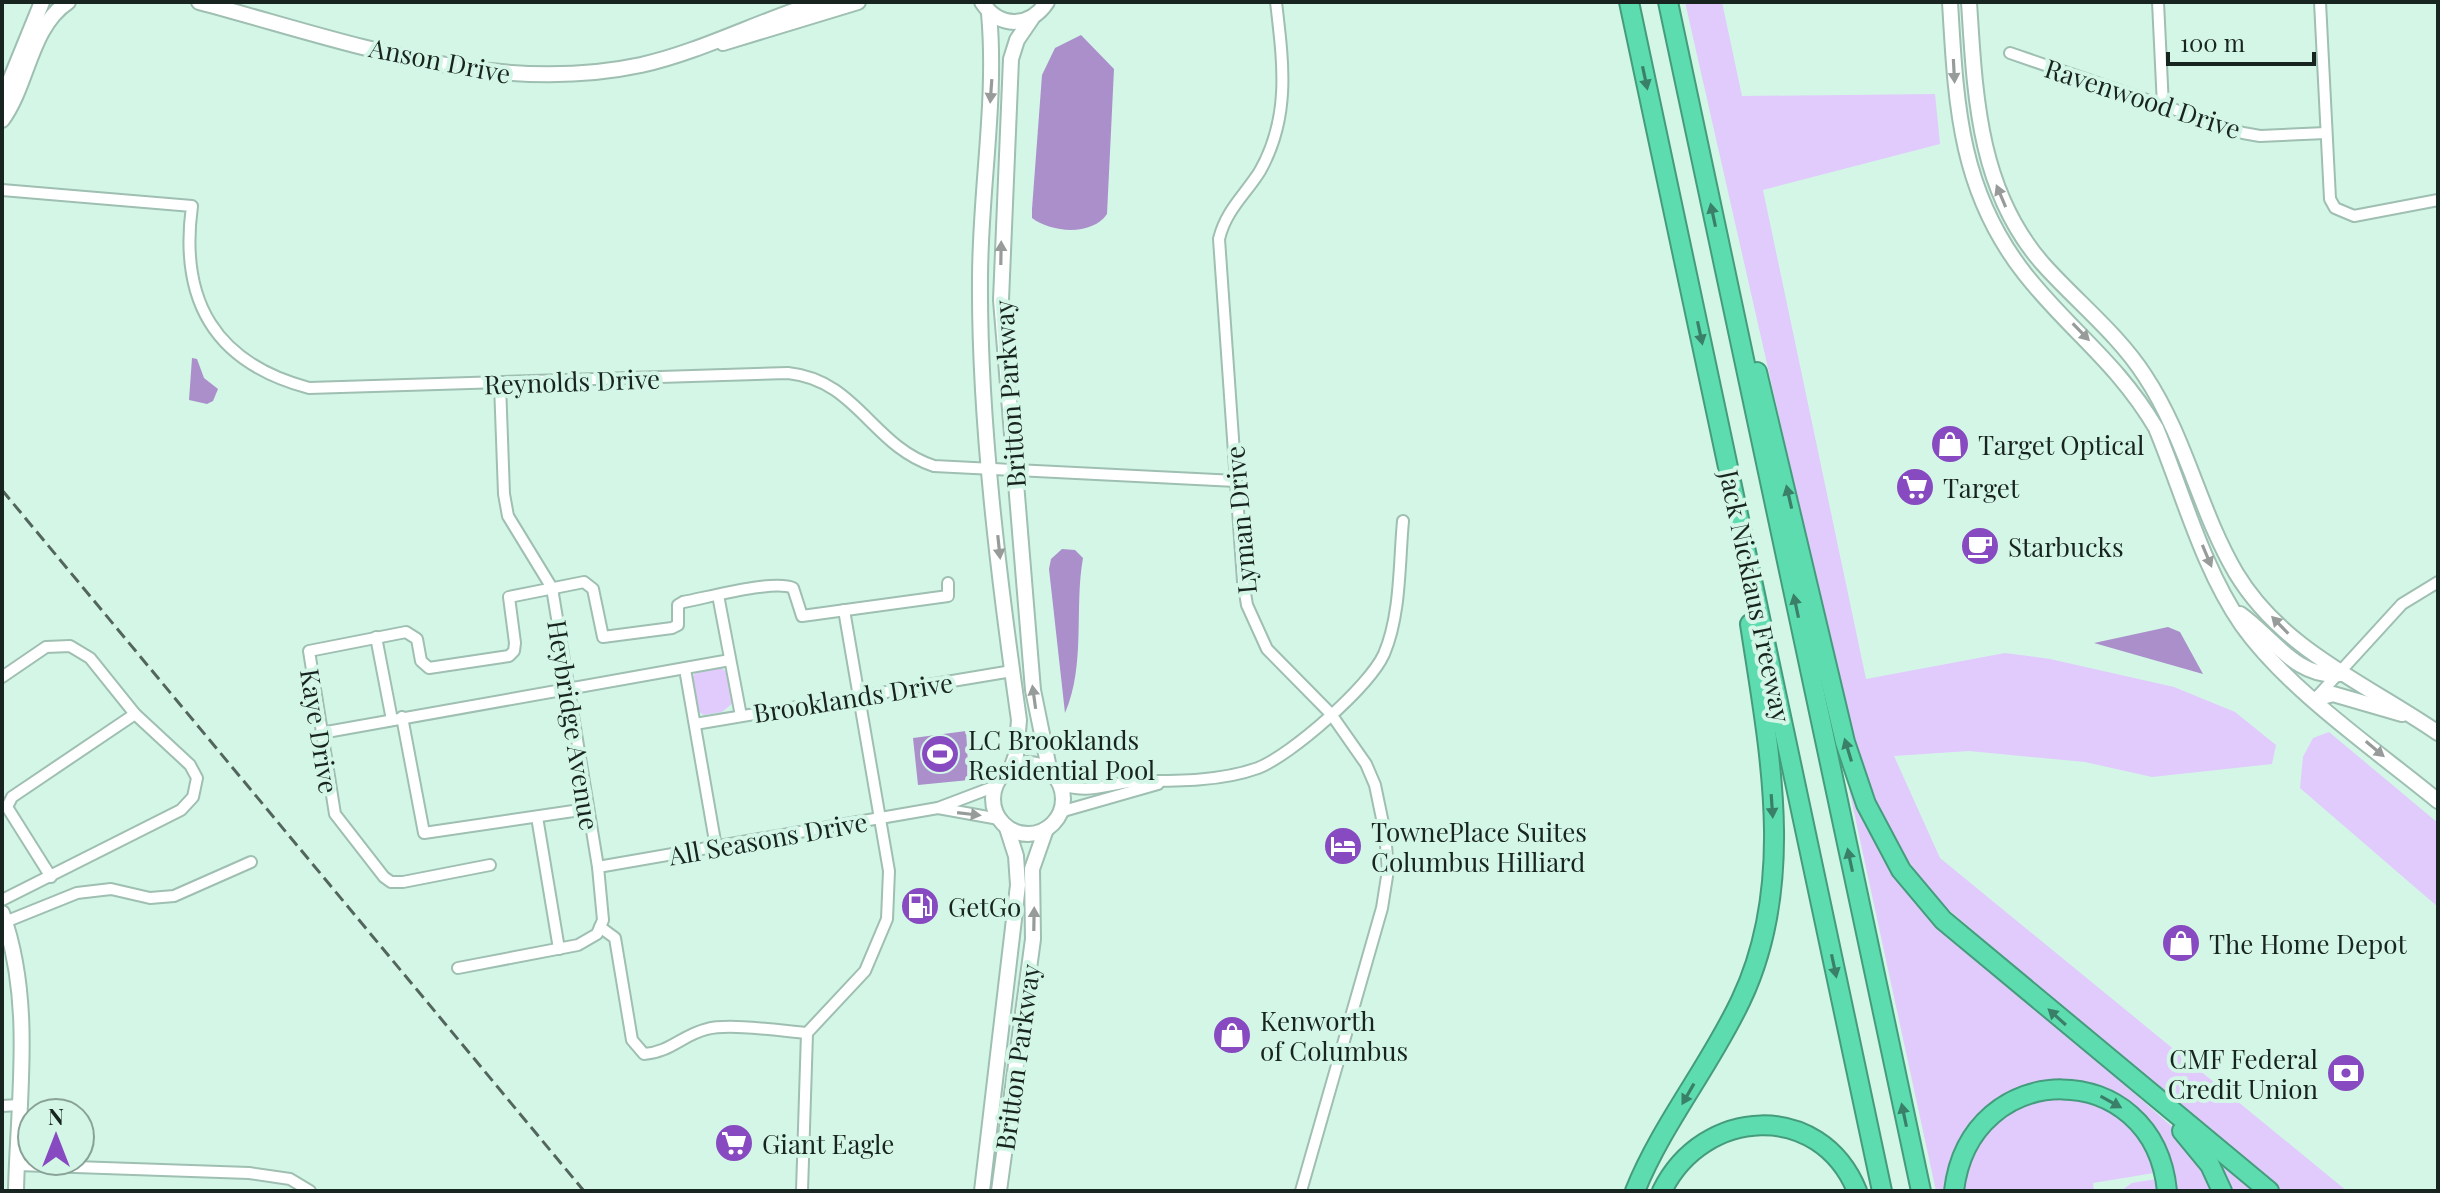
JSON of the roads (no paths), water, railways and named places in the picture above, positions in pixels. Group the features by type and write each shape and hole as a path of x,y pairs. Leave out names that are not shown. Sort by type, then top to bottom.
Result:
{"highway":[{"name":"Jack Nicklaus Freeway","path":"1629,2 1882,1191"},
{"name":"Jack Nicklaus Freeway","path":"1668,2 1921,1191"},
{"path":"1721,251 1767,406 1845,742 1866,804 1901,870 1943,920 2194,1142 2222,1191"},
{"path":"1635,1191 1741,1001 1763,943 1772,901 1774,839 1767,742 1725,452"},
{"path":"2082,1040 2269,1191"},
{"path":"1954,1191 1965,1147 1981,1123 2018,1097 2063,1088 2106,1098 2140,1124 2161,1159 2167,1191"},
{"path":"1662,1191 1670,1174 1699,1144 1732,1128 1750,1125 1795,1131 1820,1143 1838,1160 1857,1191"}],"main road":[{"path":"2,100 42,2"},
{"path":"2,120 16,102 48,21 68,2"},
{"name":"Anson Drive","path":"199,2 414,58 499,75 550,77 602,73 743,39 858,2"},
{"name":"Anson Drive","path":"684,52 820,2"},
{"path":"1950,2 1961,139 1993,225 2027,276 2110,362 2143,406 2233,610 2264,652 2315,699 2438,801"},
{"path":"1969,2 1978,119 1985,154 2009,215 2041,262 2143,372 2173,420 2237,574 2292,638 2340,674 2438,733"},
{"name":"Britton Parkway","path":"1049,3 1032,18 1017,40 1011,59 1002,208 1001,300 1033,690 1054,778"},
{"path":"985,8 1010,23 1032,18"},
{"name":"Britton Parkway","path":"985,8 993,54 980,280 991,469 1019,734 1011,769"},
{"path":"2233,610 2255,625 2299,665 2324,676 2340,674"},
{"path":"2315,699 2333,694 2415,717"},
{"path":"1027,765 1054,778 1062,793 1060,812 1046,829 1027,834 1003,824 993,798 996,786 1011,769 1027,765"},
{"name":"Britton Parkway","path":"982,1191 1018,885 1016,856 1003,824"},
{"name":"Britton Parkway","path":"999,1191 1033,939 1032,869 1046,829"},
{"path":"4,918 19,989 19,1097"}],"street":[{"name":"Lyman Drive","path":"1276,2 1284,72 1279,124 1268,155 1231,207 1219,239 1243,581 1258,634 1267,649 1331,714 1355,745 1375,785 1382,812 1388,870 1379,917 1301,1191"},
{"path":"2158,2 2163,106"},
{"path":"2320,2 2330,199 2343,214 2354,216 2438,200"},
{"name":"Ravenwood Drive","path":"2010,53 2251,134 2326,133"},
{"name":"Reynolds Drive","path":"2,190 192,206 186,247 195,292 205,312 231,348 248,363 287,382 334,389 801,374 839,390 881,434 912,457 934,466 1236,481"},
{"name":"Heybridge Avenue","path":"500,384 504,494 508,516 552,588 598,867 603,913 600,927"},
{"path":"1054,778 1083,790 1138,781 1162,782 1241,773 1260,767 1331,714 1375,669 1384,653 1393,622 1403,521"},
{"path":"2315,699 2402,604 2438,582"},
{"path":"587,809 424,833 376,637 413,634 421,661 429,668 509,656 514,651 515,643 509,597 552,588 590,584 603,637 672,628 678,625 678,605 718,595 787,585 797,592 802,616 948,596 948,583"},
{"path":"718,595 741,716"},
{"path":"802,1191 807,1033 865,971 887,919 889,871 844,610"},
{"name":"Kaye Drive","path":"376,637 309,651 335,814 391,882 490,865"},
{"path":"2,677 46,647 70,646 90,658 135,714 190,765 197,778 193,797 181,810 2,900"},
{"path":"321,733 730,660"},
{"path":"685,669 716,847"},
{"name":"Brooklands Drive","path":"695,724 1012,671"},
{"path":"51,877 7,807 12,797 135,714"},
{"path":"1060,812 1162,782"},
{"name":"All Seasons Drive","path":"598,867 938,808 996,786"},
{"name":"All Seasons Drive","path":"938,808 1003,824"},
{"path":"537,817 559,949"},
{"path":"4,918 77,893 111,889 150,898 174,896 251,862"},
{"path":"458,968 559,949 590,940 600,927 615,938 632,1040 644,1054 664,1052 682,1039 709,1028 807,1033"},
{"path":"96,1168 249,1173 290,1179 310,1191"}],"railway":[{"path":"2,490 584,1191"}],"place":[{"name":"Target Optical","path":"1950,444"},
{"name":"Target","path":"1915,487"},
{"name":"Starbucks","path":"1980,546"},
{"name":"LC Brooklands Residential Pool","path":"940,754"},
{"name":"TownePlace Suites Columbus Hilliard","path":"1343,846"},
{"name":"GetGo","path":"920,906"},
{"name":"The Home Depot","path":"2181,943"},
{"name":"Kenworth of Columbus","path":"1232,1035"},
{"name":"CMF Federal Credit Union","path":"2346,1073"},
{"name":"Giant Eagle","path":"734,1143"}]}
